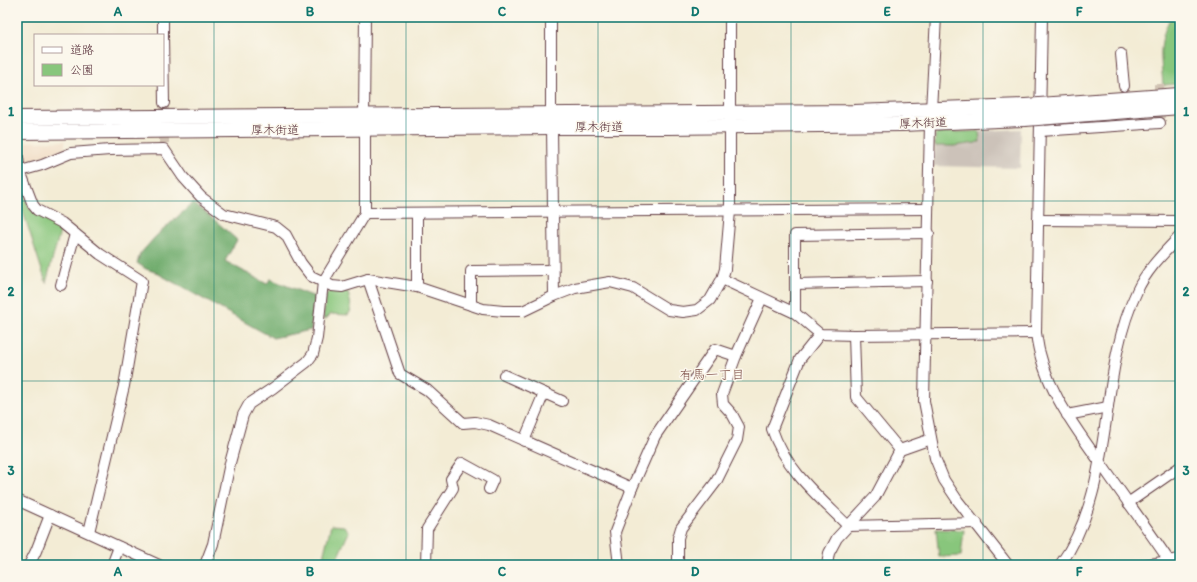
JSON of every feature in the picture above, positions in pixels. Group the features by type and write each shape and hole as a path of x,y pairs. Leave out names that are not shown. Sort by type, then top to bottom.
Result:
{"highway":[{"name":"厚木街道","path":"17,118 364,122 551,121 669,127 731,119 930,116 1025,112 1180,99"},
{"name":"厚木街道","path":"17,132 364,122"}],"street":[{"path":"163,17 163,34"},
{"path":"205,565 213,544 230,463 243,415 249,404 307,362 313,354 317,338 323,282 365,213 365,17"},
{"path":"551,17 554,296"},
{"path":"19,171 71,153 110,150 164,149 183,177 201,197 224,214 276,227 286,235 301,263 311,276 332,286 342,287 368,278 417,287 483,309 503,312 523,311 575,288 610,282 633,288 669,310 683,312 697,310 710,300 722,279 725,269 730,211 730,17"},
{"path":"936,17 930,116 924,401 935,458 944,480 958,501 1008,565"},
{"path":"1042,17 1036,333 1038,349 1044,371 1050,385 1067,414 1170,563"},
{"path":"1121,54 1124,86"},
{"path":"164,86 164,103"},
{"path":"1040,131 1160,123"},
{"path":"17,150 19,171 33,205 37,210 62,223 100,254 142,281 124,386 89,532"},
{"path":"365,213 928,209"},
{"path":"417,213 417,287"},
{"path":"1038,220 1180,221"},
{"path":"794,313 796,235 928,233"},
{"path":"61,285 75,234"},
{"path":"1060,565 1071,548 1084,519 1096,480 1120,338 1134,296 1152,266 1180,236"},
{"path":"471,305 471,271 553,270"},
{"path":"368,278 400,374 427,390 463,422 475,422 489,425 632,488"},
{"path":"722,279 794,313 820,334 1036,333"},
{"path":"795,284 927,281"},
{"path":"678,565 678,538 681,528 716,482 737,440 739,427 732,414 724,404 722,394 736,356 762,298"},
{"path":"820,334 800,359 772,429 776,441 787,460 802,480 848,526 976,523"},
{"path":"854,335 856,397 900,450"},
{"path":"619,565 615,532 632,488 655,436 715,349 736,356"},
{"path":"504,375 562,401"},
{"path":"524,441 544,393"},
{"path":"1067,414 1108,407"},
{"path":"827,565 836,538 875,497 900,450 931,439"},
{"path":"426,565 427,530 453,488 451,479 462,463 493,480 489,489"},
{"path":"1128,503 1180,467"},
{"path":"17,500 159,565"},
{"path":"29,565 36,552 50,515"},
{"path":"112,565 119,547"},
{"path":"1144,565 1170,563 1180,559"}],"shaded area":[{"path":"1021,129 1020,168 934,166 935,146 954,146 976,143 980,141 979,131"},
{"path":"65,141 65,148 31,160 25,157 23,147 27,142"}],"green space":[{"path":"1171,17 1180,17 1180,84 1163,85 1161,50 1164,34"},
{"path":"979,131 980,142 954,146 935,146 935,135 937,133"},
{"path":"17,178 30,209 61,228 46,283 19,199 17,199"},
{"path":"193,203 237,240 225,261 267,284 270,279 315,297 311,330 273,338 137,263 140,254 155,237"},
{"path":"332,290 348,292 351,310 348,315 331,314 326,319 323,319 326,294"},
{"path":"331,525 344,526 349,532 334,565 321,565"},
{"path":"936,529 964,530 961,556 939,557"}],"tunnel":[{"path":"1159,84 1160,123"},
{"path":"164,103 164,149"}],"district":[{"name":"有馬一丁目","path":"712,374"}]}
